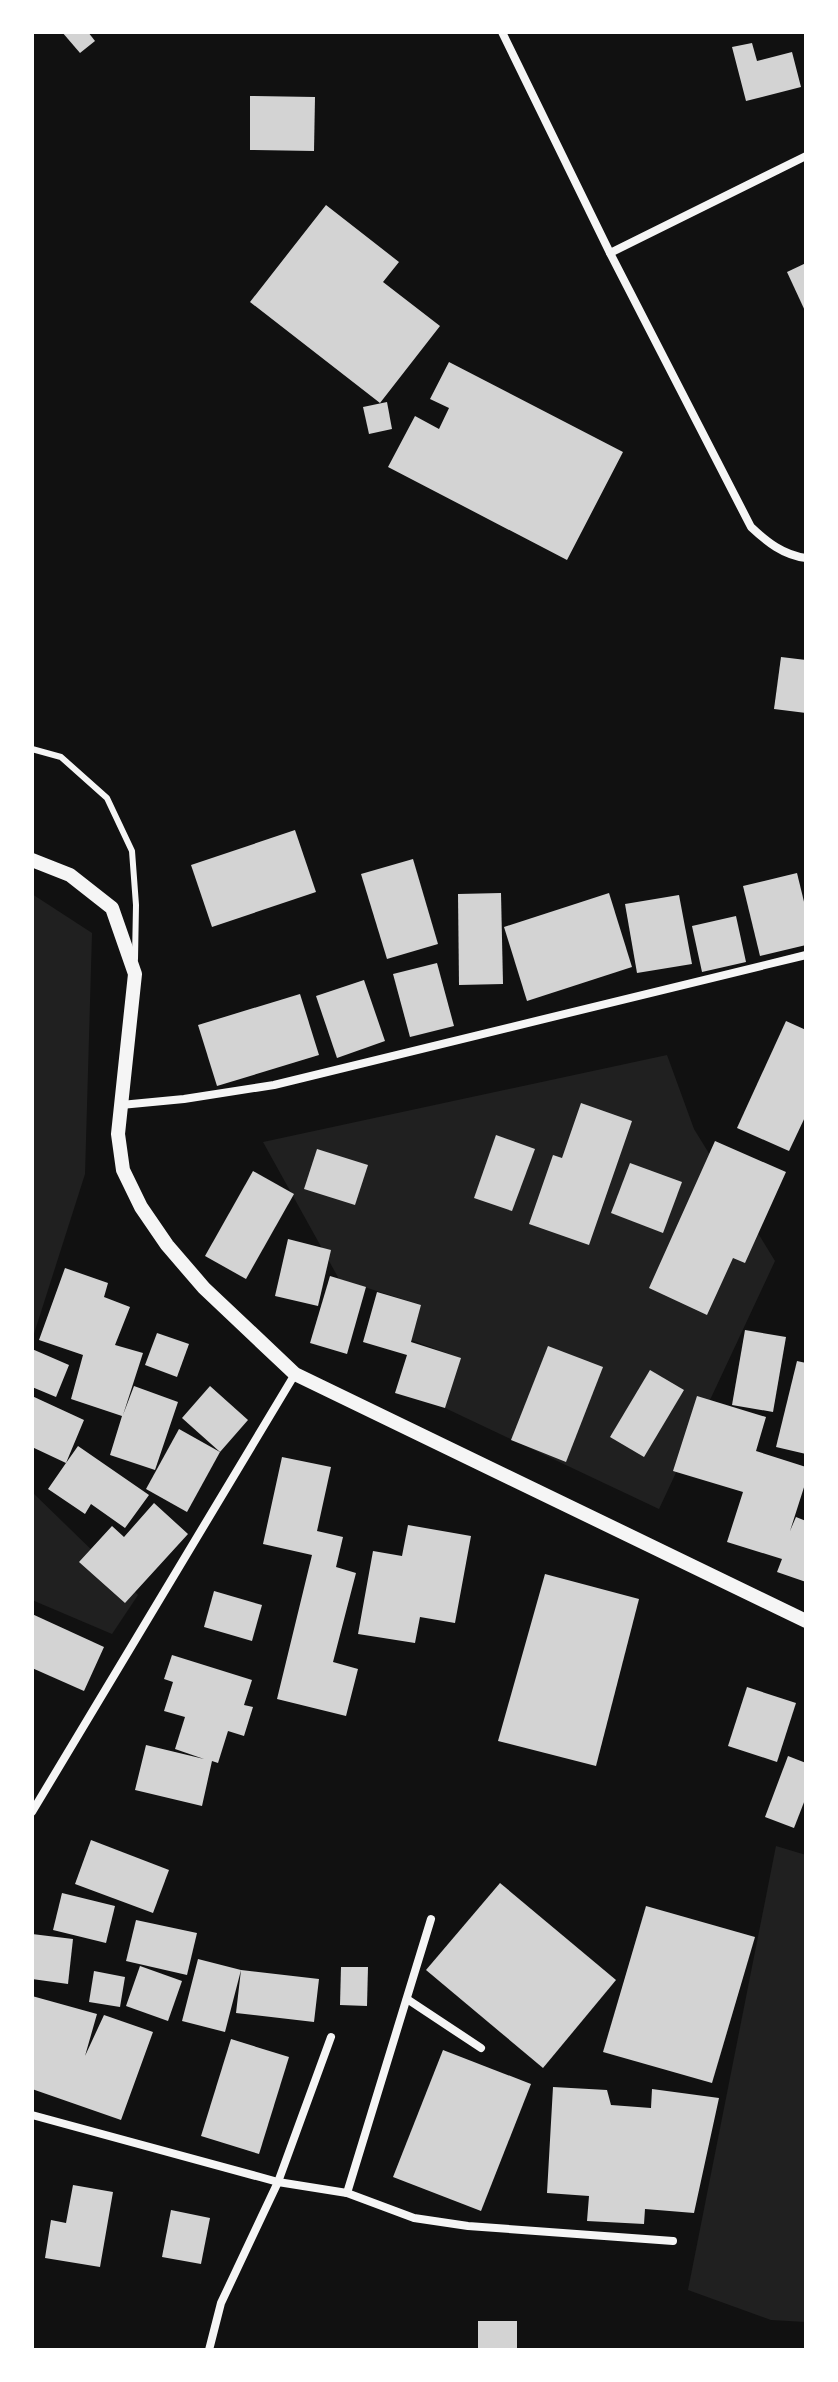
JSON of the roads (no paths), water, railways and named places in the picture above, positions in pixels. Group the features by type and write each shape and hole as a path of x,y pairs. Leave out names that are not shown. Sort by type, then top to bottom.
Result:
{"street":[{"path":"502,32 610,253 751,527 770,545 806,558"},
{"path":"610,253 806,156"},
{"path":"32,860 70,875 112,908 135,974 118,1134 123,1170 141,1207 167,1245 204,1288 295,1374 806,1621"},
{"path":"121,1105 274,1085 806,955"},
{"path":"32,1812 295,1374"},
{"path":"347,2193 431,1919"},
{"path":"407,1999 481,2048"},
{"path":"209,2350 221,2303 278,2182 331,2037"},
{"path":"32,2115 278,2182 347,2193 414,2218 468,2226 673,2241"}],"lane":[{"path":"32,749 61,757 107,798 132,851 136,905 135,974"}]}
